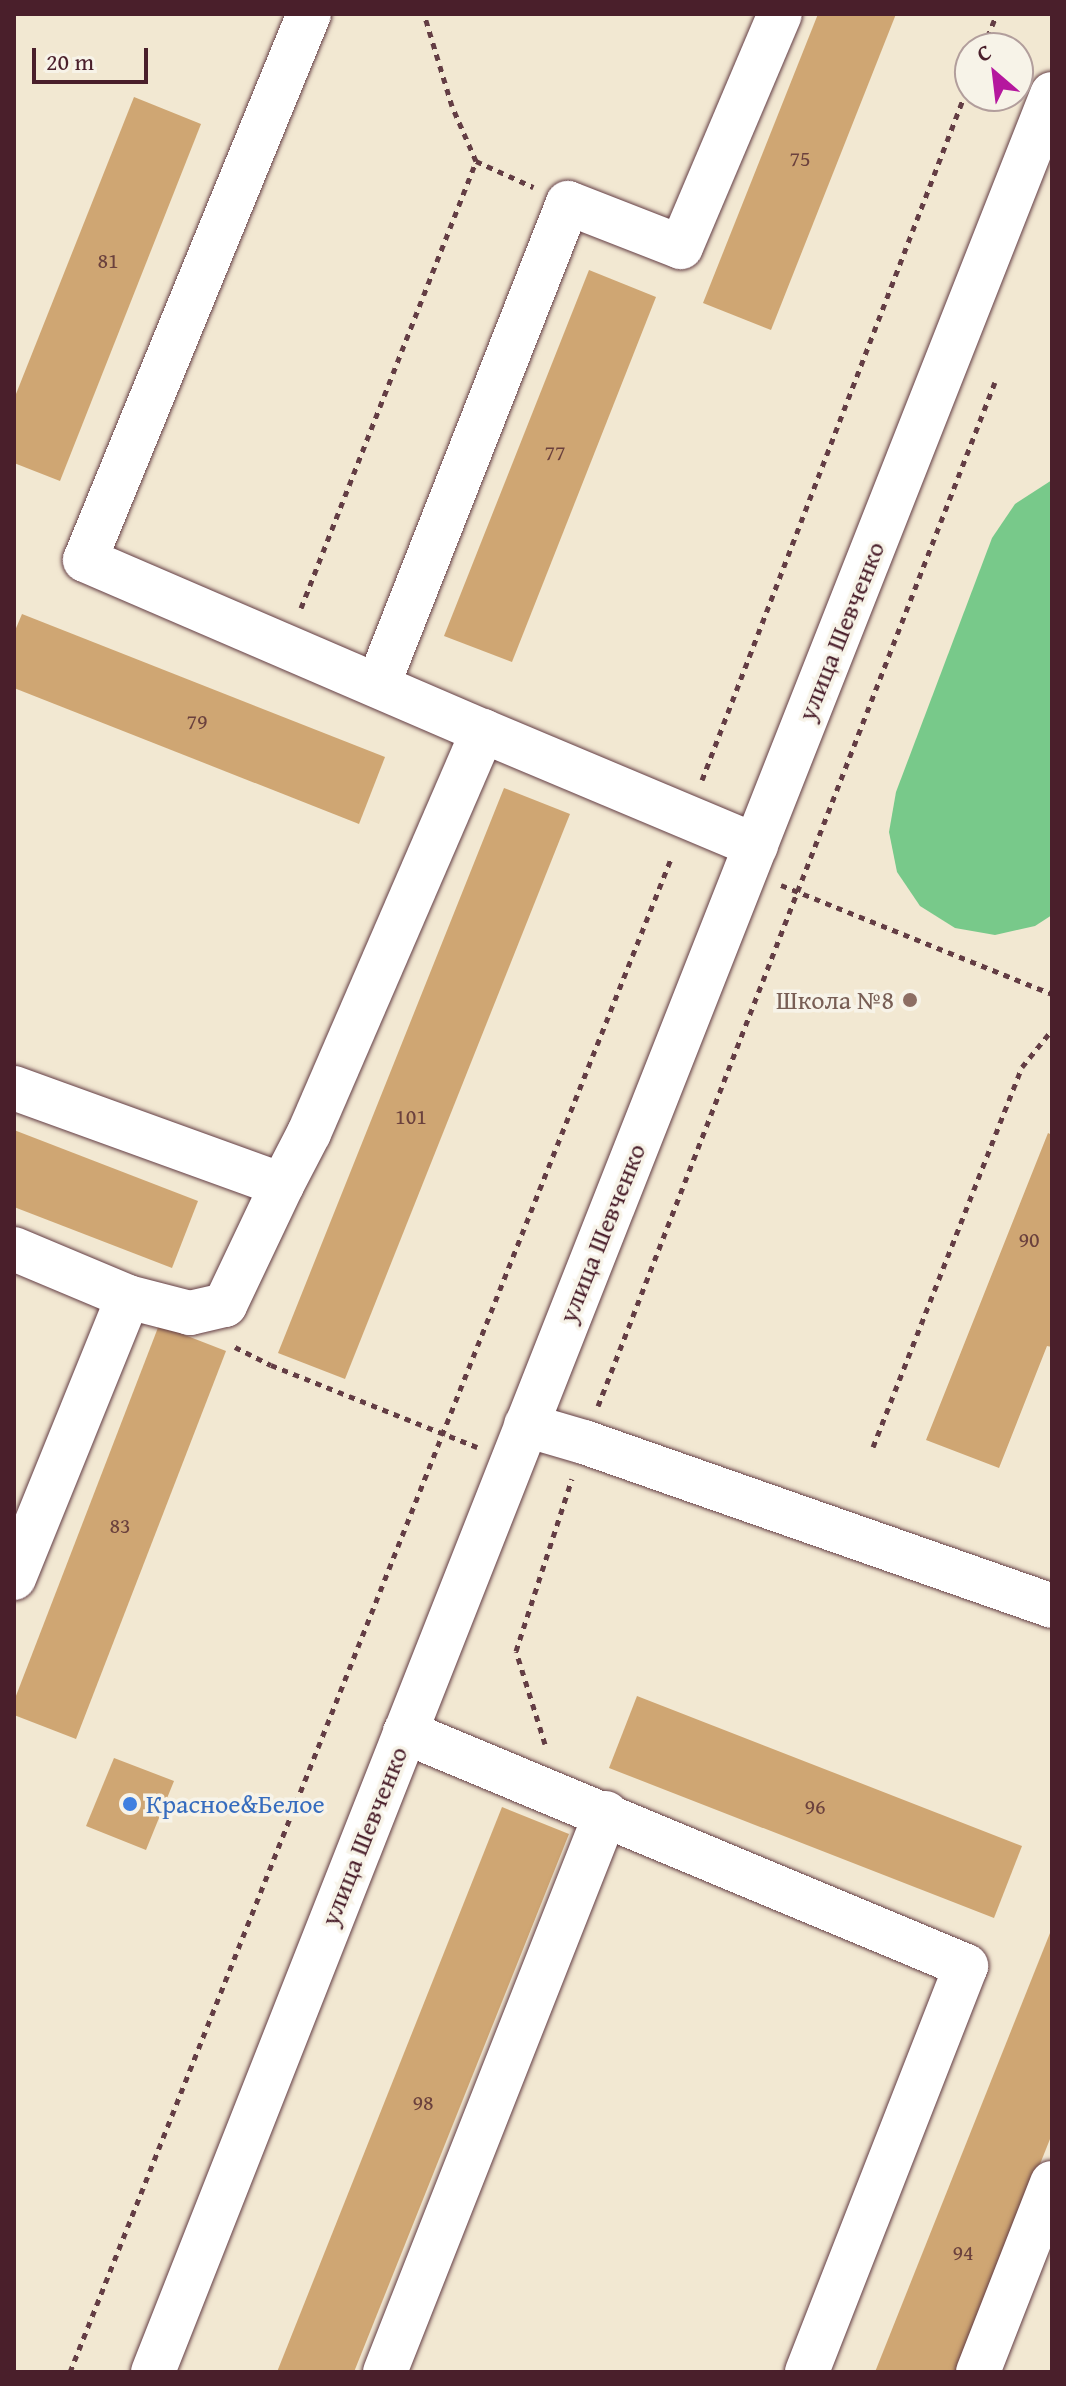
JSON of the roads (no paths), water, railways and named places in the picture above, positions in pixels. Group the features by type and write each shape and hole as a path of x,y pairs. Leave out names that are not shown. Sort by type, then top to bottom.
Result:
{"street":[{"path":"309,14 85,560 688,817 764,864"},
{"path":"378,685 568,203 681,247 780,14"},
{"name":"улица Шевченко","path":"153,2372 520,1442 764,864 1052,94"},
{"path":"14,1249 128,1297 190,1313 225,1305 309,1133 483,731"},
{"path":"14,1088 282,1185"},
{"path":"14,1578 128,1297"},
{"path":"520,1442 584,1442 1052,1606"},
{"path":"405,1732 606,1813 966,1966 807,2372"},
{"path":"385,2372 606,1813"},
{"path":"978,2372 1052,2183"}],"place":[{"name":"Школа №8","path":"910,1000"},
{"name":"Красное&Белое","path":"130,1804"}]}
